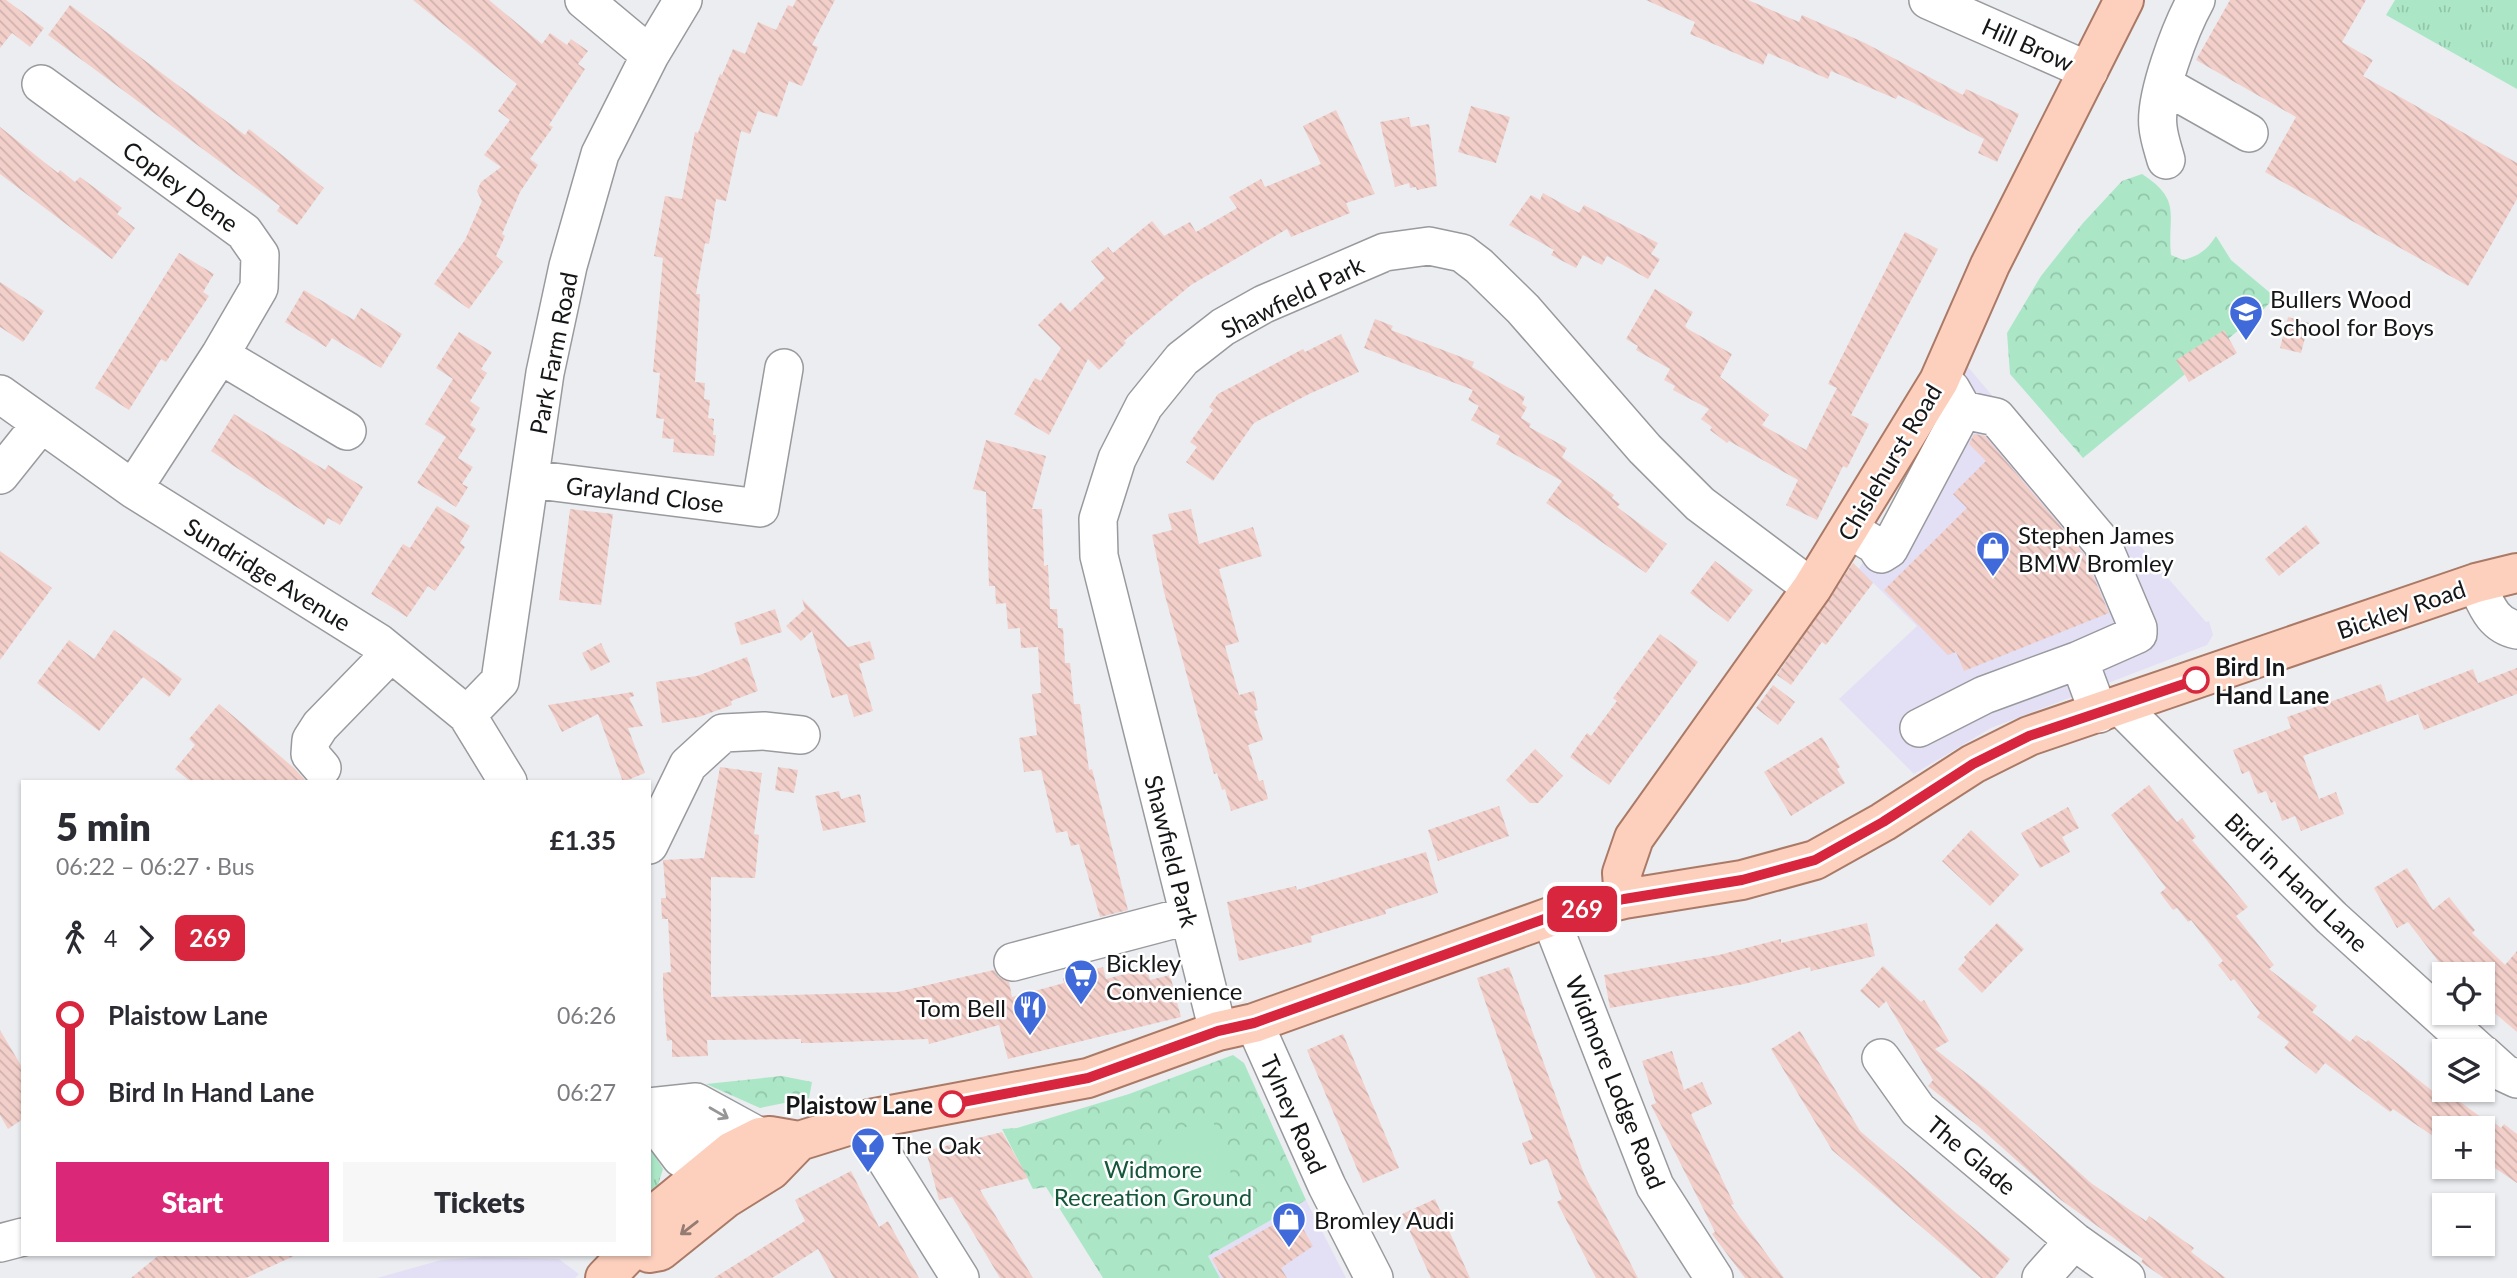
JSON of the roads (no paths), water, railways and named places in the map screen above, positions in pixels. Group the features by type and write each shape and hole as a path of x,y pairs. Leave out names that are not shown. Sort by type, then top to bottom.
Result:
{"main road":[{"name":"Chislehurst Road","path":"1624,899 1622,873 1634,838 1812,588 1939,381 1990,265 2124,0"},
{"name":"Bickley Road","path":"799,1141 870,1119 1088,1078 1550,917 1624,899 1742,880 1815,860 1883,822 1973,764 2029,736 2476,583 2517,573"},
{"path":"651,1254 660,1251 717,1185 732,1151 760,1137 799,1141"},
{"path":"651,1218 717,1185 771,1170 799,1141"}],"street":[{"path":"584,0 650,55"},
{"name":"Park Farm Road","path":"467,715 500,681 545,373 568,267 600,153 650,55 683,0"},
{"name":"Hill Brow","path":"1928,0 2089,71"},
{"path":"2166,160 2157,125 2164,85 2168,67 2196,0"},
{"name":"Copley Dene","path":"41,84 244,232 260,255 259,288 220,355 133,489"},
{"path":"2164,85 2249,133"},
{"name":"Shawfield Park","path":"1236,1027 1187,916 1099,556 1098,519 1117,458 1144,406 1181,359 1264,304 1385,252 1429,246 1462,253 1523,310 1645,449 1700,504 1812,588"},
{"path":"220,355 347,431"},
{"name":"Grayland Close","path":"530,479 760,508 784,368"},
{"path":"1939,381 1956,393 1963,410"},
{"name":"Sundridge Avenue","path":"0,394 133,489 391,653 467,715 507,780"},
{"path":"1850,529 1875,545 1881,554 1886,552 1963,410"},
{"path":"1919,728 1984,695 2079,660 2137,634 2138,628 2102,543 1996,417 1963,410"},
{"path":"0,475 40,425"},
{"path":"2476,583 2491,616 2507,628 2517,630"},
{"path":"322,768 310,754 316,733 391,653"},
{"path":"2079,660 2109,710"},
{"name":"Bird in Hand Lane","path":"2109,710 2466,1039"},
{"path":"651,841 688,765 723,733 764,730 801,735"},
{"path":"1013,962 1187,916"},
{"name":"Widmore Lodge Road","path":"1550,917 1655,1186 1714,1278"},
{"name":"Tylney Road","path":"1236,1027 1326,1186 1374,1278"},
{"name":"The Glade","path":"1881,1058 1918,1110 2074,1241 2126,1278"},
{"name":"Bird in Hand Lane","path":"2495,1065 2517,1079"},
{"path":"717,1185 681,1158 660,1130 659,1107 696,1102 760,1137"},
{"path":"870,1119 883,1155 960,1278"},
{"path":"0,1243 21,1238"},
{"path":"2041,1278 2074,1241"}],"place":[{"name":"Bullers Wood School for Boys","path":"2246,342"},
{"name":"Stephen James BMW Bromley","path":"1993,578"},
{"name":"Bird In Hand Lane","path":"2196,680"},
{"name":"Bickley Convenience","path":"1081,1006"},
{"name":"Tom Bell","path":"1030,1037"},
{"name":"Plaistow Lane","path":"952,1104"},
{"name":"The Oak","path":"868,1174"},
{"name":"Bromley Audi","path":"1289,1249"}],"park label":[{"name":"Widmore Recreation Ground","path":"1153,1182"}]}
